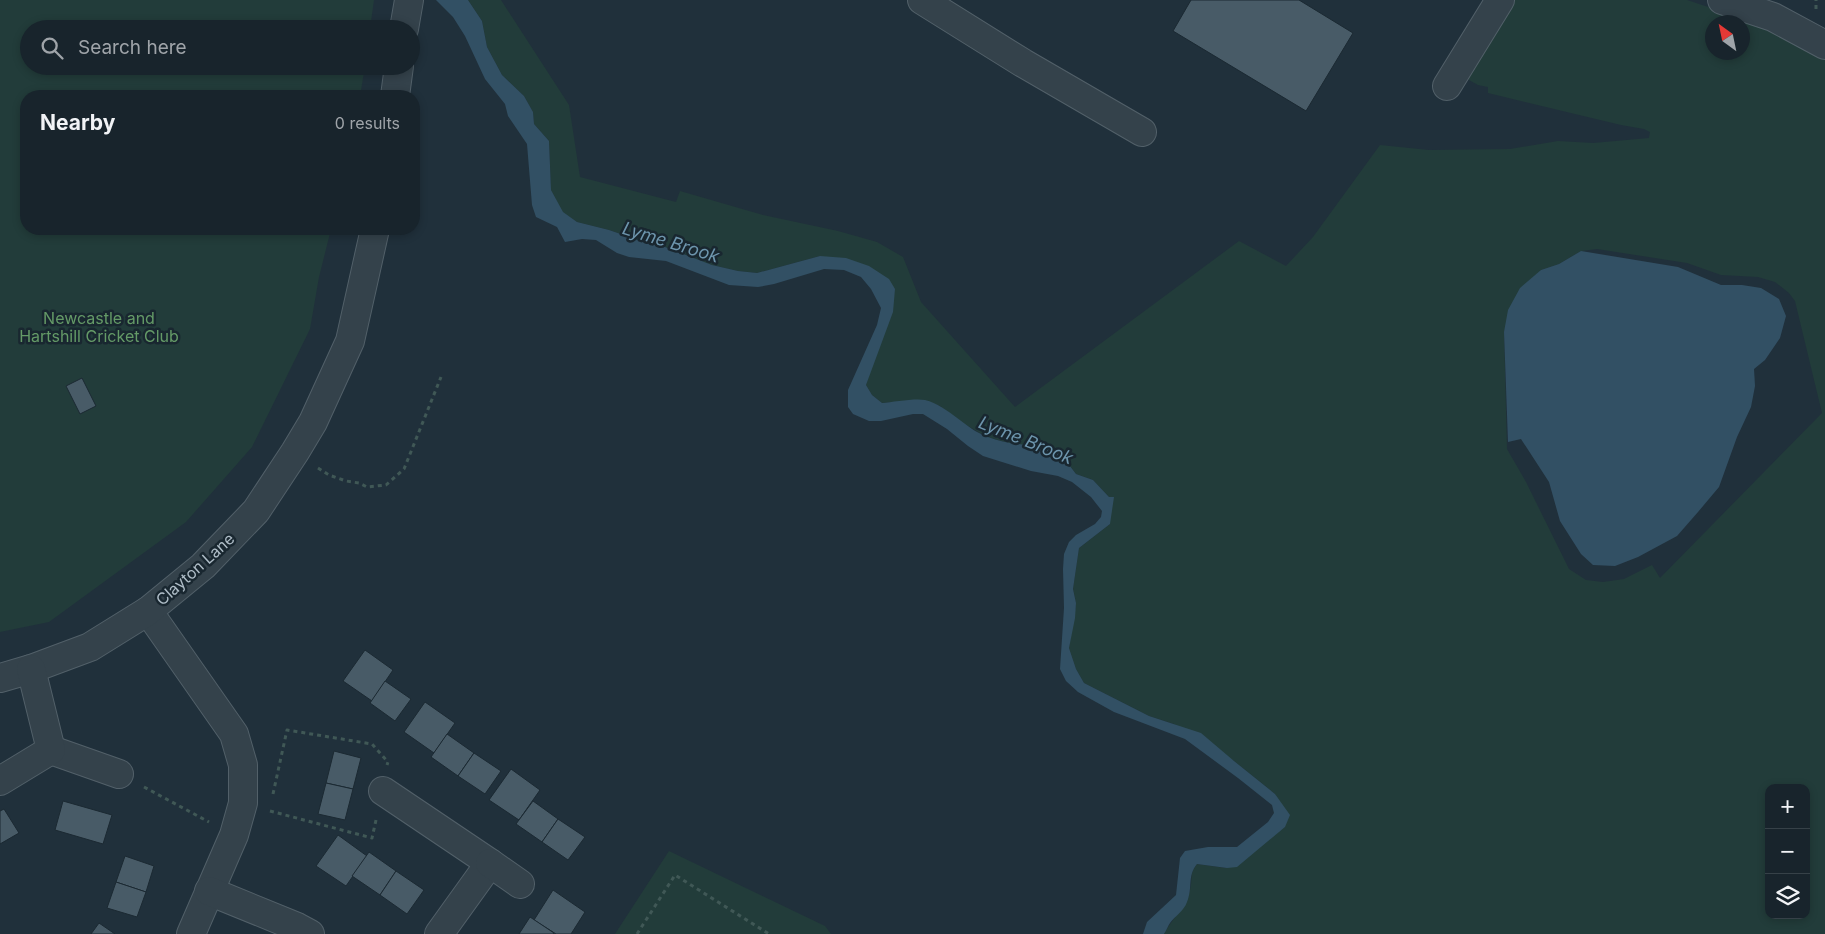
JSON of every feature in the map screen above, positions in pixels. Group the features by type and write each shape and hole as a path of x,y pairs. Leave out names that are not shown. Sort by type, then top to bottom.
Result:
{"street":[{"path":"405,20 408,0"},
{"path":"922,0 1023,63 1142,132"},
{"path":"1447,86 1500,0"},
{"path":"1722,0 1773,17 1825,44"},
{"path":"396,90 398,75"},
{"name":"Clayton Lane","path":"191,934 234,835 243,803 243,765 234,734 148,611 203,566 256,511 295,452 313,422 350,340 374,235"},
{"path":"0,678 32,669 90,647 148,611"},
{"path":"32,669 50,750"},
{"path":"50,750 119,774"},
{"path":"0,781 50,750"},
{"path":"383,791 520,884"},
{"path":"438,934 490,863"},
{"path":"209,891 310,934"}],"path":[{"path":"295,452 329,475 346,482 367,486 386,485 404,469 441,377"},
{"path":"287,730 372,744 388,762 383,791 372,838 269,811 287,730"},
{"path":"119,774 234,835"},
{"path":"637,934 675,875 769,934"}],"green space":[{"name":"Newcastle and Hartshill Cricket Club","path":"0,0 374,0 371,20 20,20 20,75 364,75 361,90 20,90 20,235 330,235 319,277 310,329 252,447 186,522 49,622 0,632"},
{"path":"468,0 501,0 569,105 580,177 676,202 680,191 763,215 838,231 877,242 903,257 921,302 1015,407 1239,241 1286,266 1313,237 1380,145 1429,150 1510,149 1558,141 1593,143 1649,138 1650,132 1644,129 1488,93 1488,87 1478,85 1469,80 1467,72 1510,0 1687,0 1733,15 1705,15 1705,60 1750,60 1750,21 1766,26 1825,57 1825,934 1164,934 1188,896 1192,874 1197,864 1226,868 1285,827 1275,794 1234,761 1174,724 1149,716 1084,683 1076,669 1069,648 1076,603 1073,589 1079,548 1110,524 1109,497 1093,480 1076,474 1068,463 1040,445 1016,445 987,437 961,422 940,406 923,400 882,403 872,395 866,385 895,289 820,256 757,273 712,265 665,247 577,222 562,212 551,190 549,141 534,124 533,112 524,96 502,75 487,47 482,21","holes":["1597,249 1687,263 1721,275 1758,277 1775,282 1789,293 1795,301 1822,413 1660,578 1652,565 1624,579 1603,582 1586,580 1569,569 1526,482 1507,449 1504,332 1541,270 1559,264 1581,251"]},
{"path":"669,851 825,926 831,934 615,934"}],"water":[{"path":"436,0 468,0 482,21 487,47 502,75 524,96 533,112 534,124 549,141 551,190 563,212 577,222 665,247 712,265 738,271 757,273 820,256 846,258 869,266 889,279 895,289 893,312 866,385 872,395 882,403 925,400 942,407 972,429 996,440 1057,449 1076,474 1093,480 1109,497 1114,497 1110,524 1079,548 1073,589 1076,603 1075,618 1069,648 1076,669 1084,683 1149,716 1201,733 1275,794 1290,815 1285,827 1237,867 1227,868 1197,864 1192,873 1189,897 1182,911 1170,923 1164,934 1143,934 1147,922 1176,895 1180,858 1185,851 1208,847 1237,847 1268,822 1274,813 1272,805 1185,739 1114,712 1078,692 1066,681 1060,669 1064,608 1064,554 1069,542 1076,535 1095,524 1101,517 1102,511 1091,497 1072,482 1058,476 1031,471 983,456 923,414 913,414 881,421 869,421 853,414 848,407 848,390 877,325 881,308 871,289 861,277 844,270 824,269 758,287 729,285 666,261 629,257 617,253 596,240 582,239 565,242 557,227 536,217 532,205 527,144 508,116 505,104 485,79 465,36 453,17"},
{"path":"1581,251 1678,267 1721,285 1742,285 1761,288 1779,299 1786,316 1780,338 1765,360 1754,369 1755,386 1751,407 1737,437 1719,487 1677,536 1638,557 1615,566 1593,565 1581,554 1560,521 1549,482 1521,439 1508,442 1504,332 1508,310 1520,288 1541,270 1559,264"}],"building":[{"path":"1191,0 1299,0 1353,33 1306,111 1173,31"},
{"path":"82,378 96,406 80,414 66,386"},
{"path":"365,650 393,670 372,701 343,681"},
{"path":"385,681 411,699 395,721 370,703"},
{"path":"425,702 455,723 434,753 404,732"},
{"path":"447,734 474,753 458,776 431,757"},
{"path":"334,751 361,758 353,789 326,783"},
{"path":"474,753 501,771 485,794 458,776"},
{"path":"511,769 540,790 519,820 489,800"},
{"path":"326,783 353,789 345,820 318,814"},
{"path":"63,801 112,815 103,844 55,830"},
{"path":"533,801 558,819 542,842 516,824"},
{"path":"4,809 19,833 0,844 0,811"},
{"path":"558,819 585,837 568,860 542,842"},
{"path":"338,835 367,856 346,886 316,866"},
{"path":"369,852 396,871 380,895 352,876"},
{"path":"125,856 154,866 146,892 116,882"},
{"path":"396,871 424,890 407,914 380,895"},
{"path":"116,882 146,892 137,917 107,908"},
{"path":"553,890 585,912 571,934 556,934 534,920"},
{"path":"530,917 554,933 519,934"},
{"path":"99,923 115,934 91,934"}],"water label":[{"name":"Lyme Brook","path":"671,242"},
{"name":"Lyme Brook","path":"1026,440"}]}
